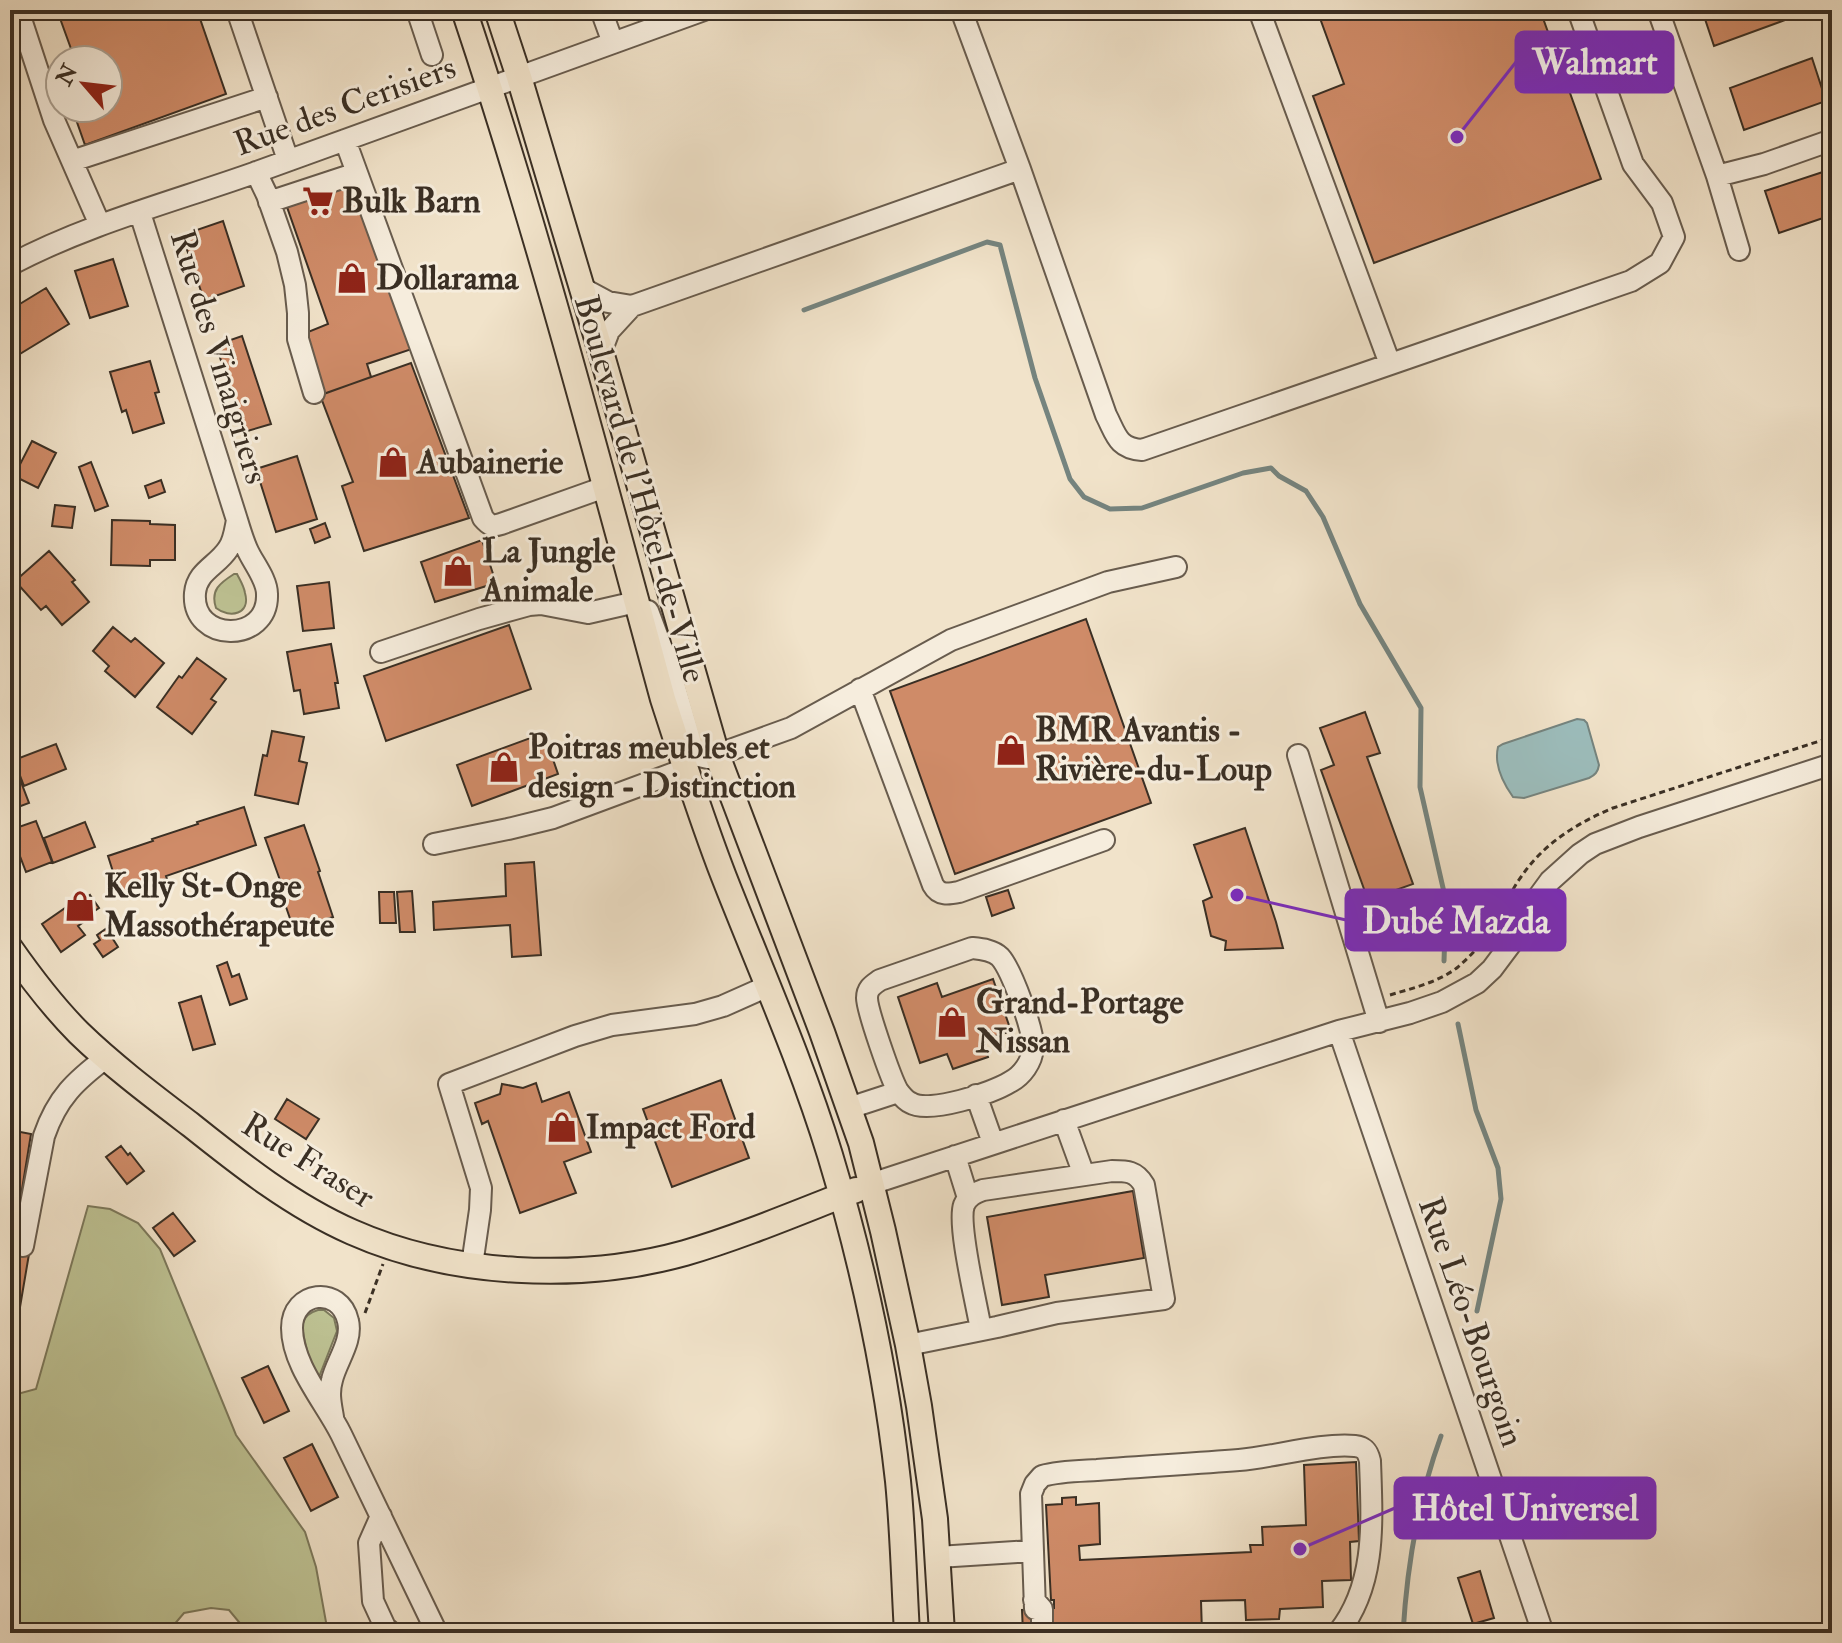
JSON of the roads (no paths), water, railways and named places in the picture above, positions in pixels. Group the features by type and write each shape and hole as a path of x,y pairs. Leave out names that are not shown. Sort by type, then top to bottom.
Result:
{"main road":[{"name":"Boulevard de l'Hôtel-de-Ville","path":"464,10 490,87 571,363 685,769 722,872 799,1065 842,1196 874,1334 890,1423 901,1525 907,1633"},
{"name":"Boulevard de l'Hôtel-de-Ville","path":"497,10 601,352 717,755 822,1032 871,1184 908,1345 931,1482 942,1633"},
{"name":"Rue Fraser","path":"10,948 48,1000 80,1034 249,1171 317,1214 353,1232 427,1256 504,1269 587,1269 652,1261 721,1241 871,1184"}],"street":[{"path":"18,10 54,120 100,225"},
{"path":"237,10 288,160"},
{"path":"417,10 432,55"},
{"path":"601,10 613,43"},
{"name":"Rue des Cerisiers","path":"10,265 35,251 100,225 704,10"},
{"path":"961,10 1106,415 1120,443 1130,449 1142,450 1631,281 1660,263 1674,237 1662,203 1633,164 1578,10"},
{"path":"1259,10 1390,364"},
{"path":"1658,10 1717,176 1739,250"},
{"path":"72,161 267,97"},
{"path":"345,140 483,518 493,526 501,524 605,487"},
{"path":"1717,176 1764,164 1832,140"},
{"path":"601,352 609,331 632,306 1020,169"},
{"path":"256,172 287,252 295,285 298,339 314,393"},
{"path":"269,202 357,173"},
{"name":"Rue des Vinaigriers","path":"140,213 237,520 247,549 265,582 267,594 260,618 240,631 228,632 206,623 195,603 195,591 205,571 227,552 237,520"},
{"path":"582,288 608,302 632,306"},
{"path":"623,555 659,638 695,753 702,758 787,730 951,640 1108,582 1176,567"},
{"path":"381,652 529,605 541,604 588,613 636,602"},
{"path":"860,689 933,885 940,893 959,892 1104,840"},
{"path":"1298,755 1379,1022"},
{"path":"871,1184 1339,1031 1442,1002 1477,983 1492,969 1508,950 1550,881 1595,844 1832,764"},
{"path":"434,844 553,818 685,769"},
{"path":"972,948 985,949 998,955 1010,971 1034,1045 1031,1059 1012,1081 945,1104 920,1107 908,1102 898,1092 869,1011 867,996 870,987 880,980 972,948"},
{"path":"472,1265 481,1188 449,1084 575,1036 612,1025 695,1014 768,986"},
{"name":"Rue Léo-Bourgoin","path":"1339,1031 1543,1633"},
{"path":"23,1246 44,1136 50,1120 75,1082 107,1057"},
{"path":"849,1108 898,1092"},
{"path":"976,1095 993,1143"},
{"path":"1064,1120 1084,1175"},
{"path":"955,1156 968,1198"},
{"path":"908,1345 981,1330 1057,1313 1164,1299 1144,1185 1139,1177 1129,1171 1112,1171 973,1193 963,1209 962,1225 981,1330"},
{"path":"337,1426 330,1398 331,1383 349,1331 348,1320 343,1309 323,1296 305,1301 294,1317 292,1329 297,1354 337,1426 437,1633"},
{"path":"1042,1633 1042,1609 1034,1604 1031,1494 1042,1476 1136,1466 1241,1460 1353,1445 1368,1452 1370,1461 1371,1536 1368,1565 1355,1608 1338,1633"},
{"path":"381,1516 369,1543 373,1601 385,1627 392,1633"},
{"path":"938,1557 1032,1551"}],"water":[{"path":"1577,719 1587,723 1599,765 1596,773 1589,778 1524,798 1513,797 1500,773 1498,747"}],"waterway":[{"path":"804,310 987,242 1000,245 1035,378 1070,479 1084,497 1110,509 1142,508 1243,473 1271,468 1306,491 1323,517 1360,604 1421,708 1420,787 1446,901 1444,961"},
{"path":"1458,1024 1476,1110 1498,1168 1501,1199 1477,1311"},
{"path":"1403,1633 1415,1533 1441,1436"}],"place":[{"name":"Walmart","path":"1457,137"},
{"name":"Bulk Barn","path":"318,201"},
{"name":"Dollarama","path":"352,278"},
{"name":"Aubainerie","path":"393,462"},
{"name":"La Jungle Animale","path":"458,571"},
{"name":"BMR Avantis - Rivière-du-Loup","path":"1011,750"},
{"name":"Poitras meubles et design - Distinction","path":"504,767"},
{"name":"Dubé Mazda","path":"1237,895"},
{"name":"Kelly St-Onge Massothérapeute","path":"80,906"},
{"name":"Grand-Portage Nissan","path":"952,1022"},
{"name":"Impact Ford","path":"562,1127"},
{"name":"Hôtel Universel","path":"1300,1549"}]}
